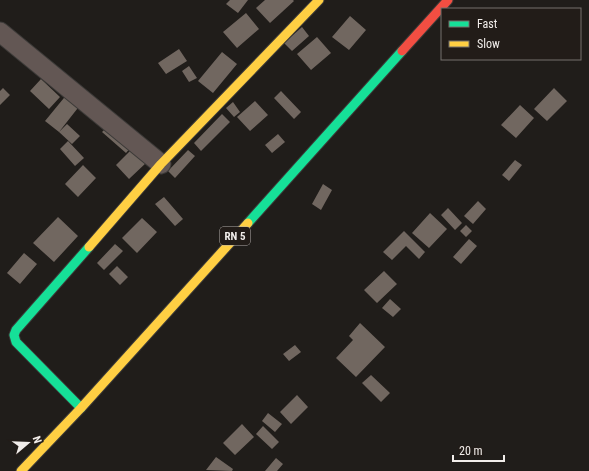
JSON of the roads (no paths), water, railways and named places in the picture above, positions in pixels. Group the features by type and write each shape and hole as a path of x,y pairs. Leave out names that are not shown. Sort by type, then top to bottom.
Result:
{"main road":[{"path":"81,408 16,342 14,335 16,330 161,164 319,0"},
{"name":"RN 5","path":"21,471 81,408 448,0"}],"street":[{"path":"0,32 161,164"}]}
